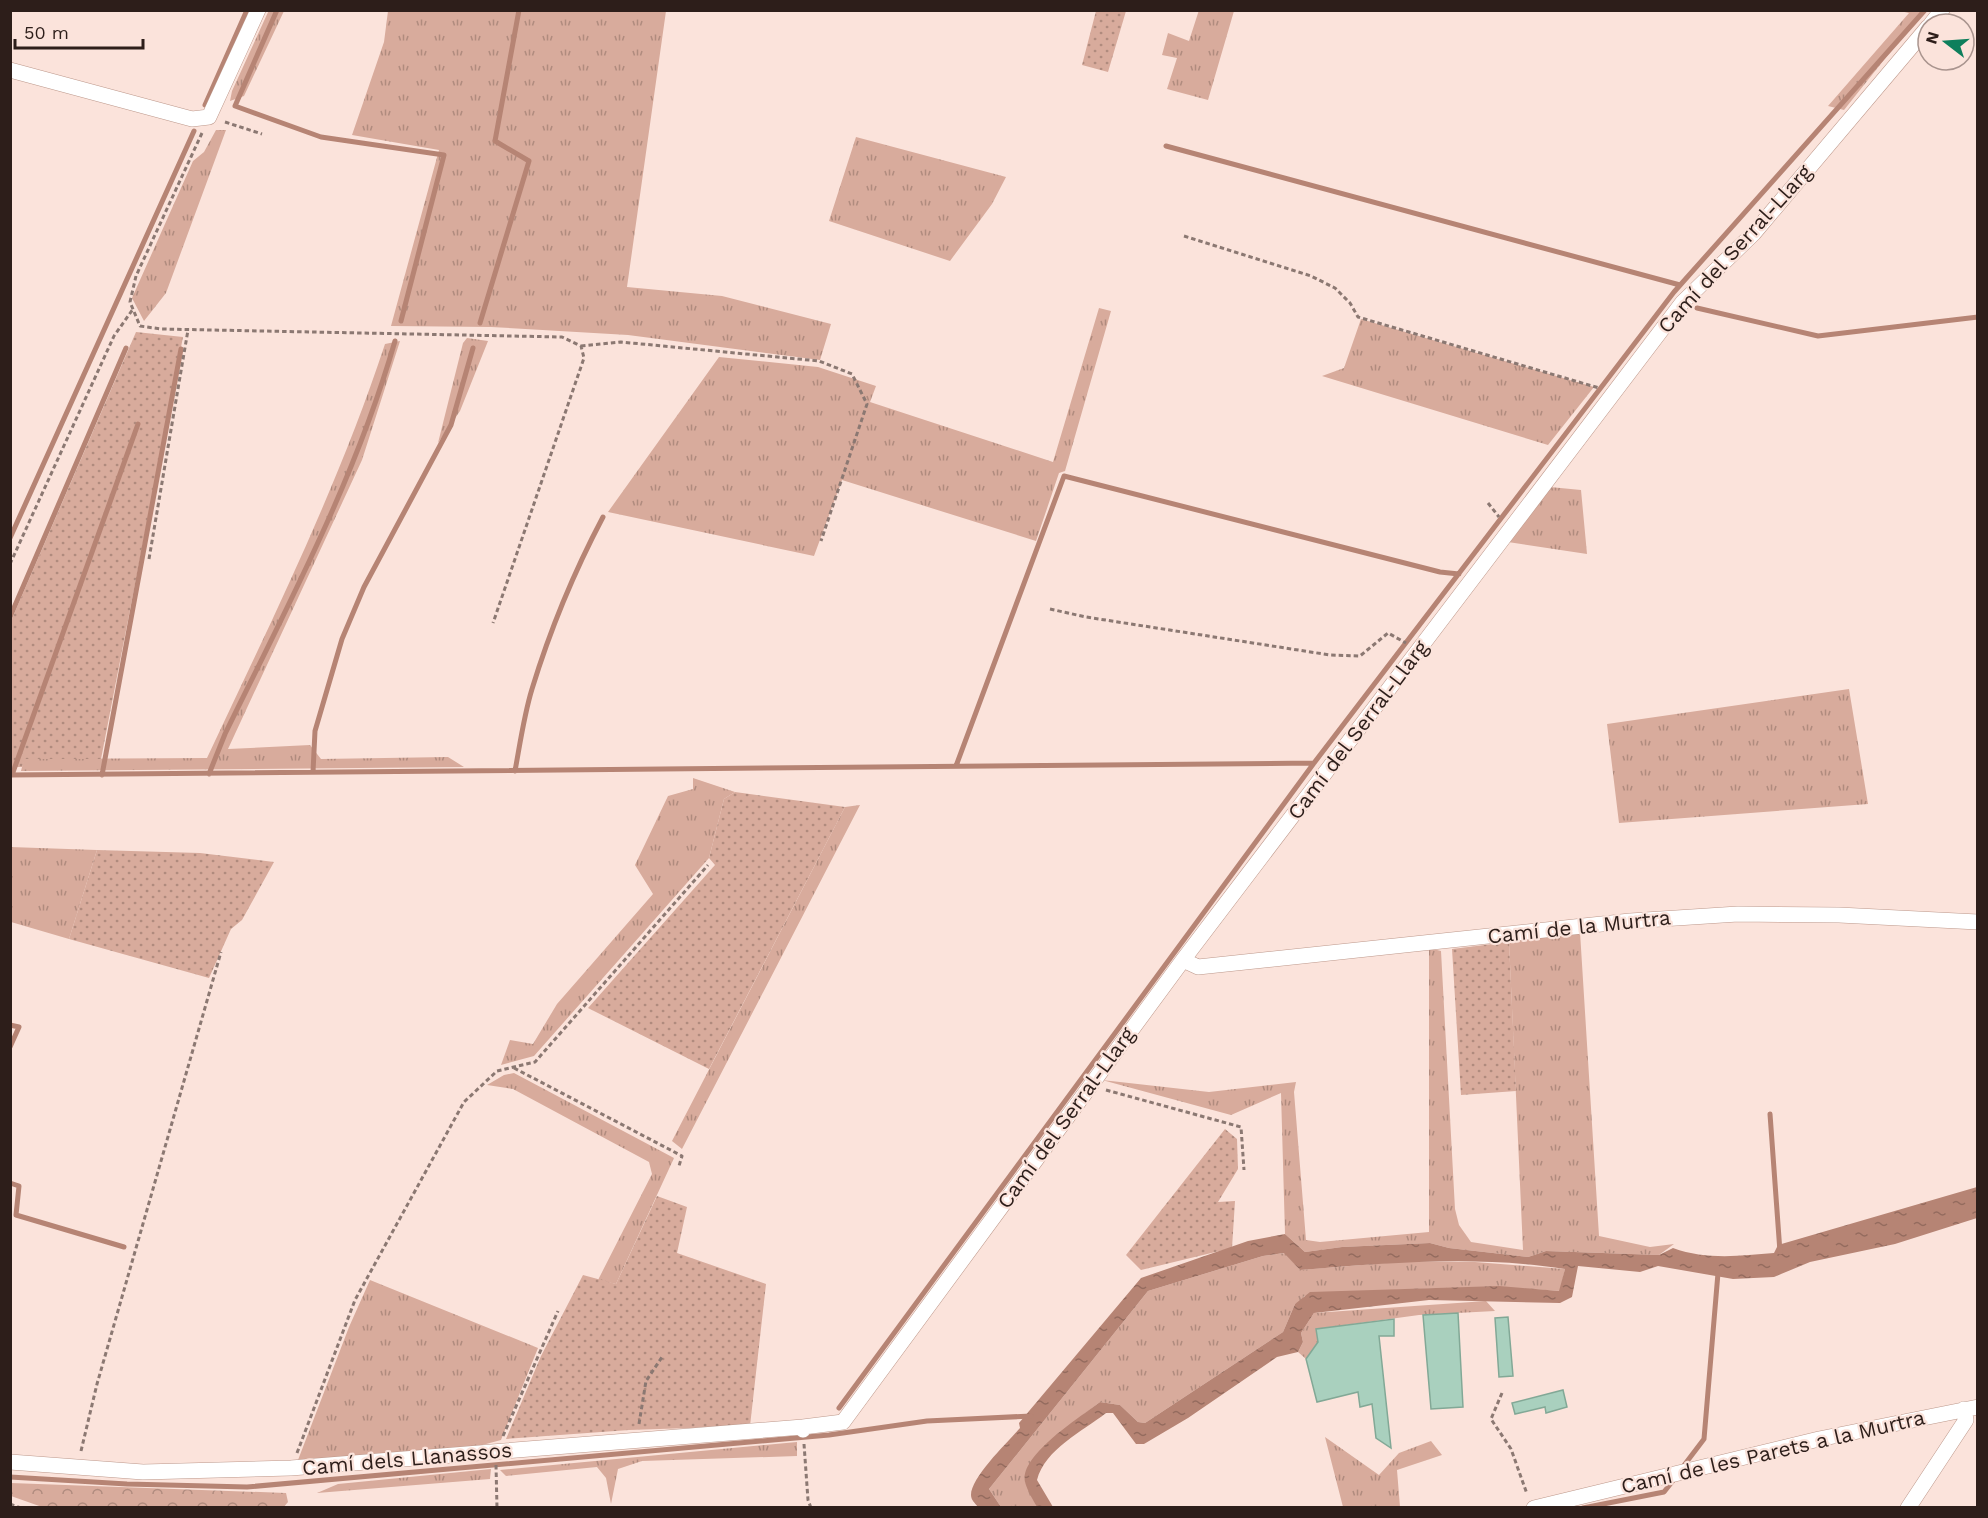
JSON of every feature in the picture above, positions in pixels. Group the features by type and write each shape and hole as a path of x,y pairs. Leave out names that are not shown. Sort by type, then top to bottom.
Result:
{"street":[{"path":"10,70 192,119 209,117 258,10"},
{"name":"Camí del Serral-Llarg","path":"803,1429 843,1422 1183,960 1682,303 1754,233 1916,41"},
{"name":"Camí de la Murtra","path":"1183,960 1198,967 1630,921 1738,914 1839,915 1977,922"},
{"path":"1908,1508 1966,1420 1971,1408"},
{"name":"Camí de les Parets a la Murtra","path":"1531,1503 1670,1475 1971,1408"},
{"name":"Camí dels Llanassos","path":"10,1462 142,1472 291,1468 803,1429"}],"path":[{"path":"262,134 209,117 136,276 129,302 140,326 188,330 562,337 581,346 621,342 819,362 852,374 867,404 821,541"},
{"path":"1185,236 1311,276 1335,288 1350,303 1358,316 1595,386"},
{"path":"10,564 114,336 133,309"},
{"path":"149,558 188,330"},
{"path":"493,623 584,358 581,346"},
{"path":"1488,503 1497,513"},
{"path":"1050,609 1086,618 1330,655 1360,656 1388,633 1401,638"},
{"path":"291,1468 354,1300 464,1102 497,1071 535,1062 708,865"},
{"path":"77,1467 97,1384 221,952"},
{"path":"513,1067 682,1156 679,1166"},
{"path":"1090,1086 1241,1127 1244,1170"},
{"path":"496,1452 558,1311"},
{"path":"636,1440 646,1381 662,1357"},
{"path":"1502,1393 1491,1419 1511,1449 1531,1503"},
{"path":"804,1446 808,1500 811,1508"},
{"path":"496,1471 496,1508"},
{"path":"10,1504 21,1508"}],"green space":[{"path":"269,10 284,11 244,96 230,101 232,91"},
{"path":"1199,10 1234,11 1208,100 1167,89 1177,58 1162,55 1168,33 1189,41"},
{"path":"388,11 666,11 627,287 722,296 831,324 820,360 628,335 491,327 391,326 439,150 352,135 384,42"},
{"path":"1096,11 1126,11 1108,72 1082,65"},
{"path":"1900,11 1923,11 1916,12 1916,20 1844,110 1828,106 1909,13"},
{"path":"216,130 226,130 166,293 144,321 132,298 193,161 204,152"},
{"path":"856,137 1006,177 992,204 950,261 829,221"},
{"path":"1099,308 1111,311 1065,471 1059,473 1036,541 842,480 814,556 608,512 719,357 818,367 876,386 870,402 1053,462"},
{"path":"1361,319 1594,387 1548,445 1322,376 1344,368"},
{"path":"136,332 183,337 101,759 25,759 22,767 11,767 11,621"},
{"path":"467,338 488,341 460,411 438,443 463,343"},
{"path":"400,341 362,460 228,749 310,745 321,759 448,757 464,767 21,771 24,759 207,758 325,502 385,344"},
{"path":"1550,487 1581,490 1587,554 1508,542"},
{"path":"1849,689 1868,804 1619,823 1607,724"},
{"path":"693,778 735,792 724,799 709,858 534,1056 501,1065 510,1040 533,1044 557,1004 653,894 635,865 668,796 693,789"},
{"path":"735,792 845,807 709,1069 588,1008 715,865 709,858 724,799"},
{"path":"860,805 682,1149 672,1141 845,807"},
{"path":"10,847 97,850 69,939 11,922"},
{"path":"97,850 200,853 274,862 242,920 231,929 209,978 69,939"},
{"path":"1580,932 1599,1236 1650,1247 1674,1244 1659,1255 1546,1251 1528,1257 1449,1248 1430,1243 1342,1247 1305,1252 1285,1234 1281,1093 1231,1115 1102,1080 1209,1092 1296,1082 1294,1092 1306,1240 1320,1242 1429,1232 1429,948 1441,951 1455,1209 1459,1225 1471,1242 1523,1250 1509,942"},
{"path":"1509,942 1516,1091 1461,1095 1452,949"},
{"path":"514,1073 674,1158 616,1284 598,1280 652,1174 649,1162 513,1089 487,1085 504,1075"},
{"path":"1225,1129 1237,1139 1238,1169 1218,1202 1235,1201 1232,1248 1141,1270 1126,1255"},
{"path":"657,1196 687,1207 677,1253 766,1284 750,1426 629,1430 506,1439 541,1356 583,1275 616,1284"},
{"path":"1285,1253 1300,1270 1399,1262 1475,1262 1565,1269 1560,1291 1432,1288 1304,1296 1301,1302 1295,1304 1283,1332 1145,1423 1138,1422 1120,1405 1100,1402 1084,1414 1025,1481 1037,1507 1001,1507 989,1489 1148,1291 1263,1256"},
{"path":"370,1280 538,1348 501,1440 471,1448 298,1460 349,1327"},
{"path":"1486,1301 1495,1311 1419,1315 1316,1329 1318,1342 1306,1359 1298,1352 1303,1342 1301,1333 1314,1313"},
{"path":"1325,1437 1379,1475 1399,1453 1431,1441 1442,1455 1397,1470 1400,1507 1343,1507"},
{"path":"797,1442 797,1456 642,1461 618,1469 611,1504 606,1478 597,1467 506,1476 500,1470"},
{"path":"491,1469 490,1479 317,1493 338,1484"},
{"path":"11,1483 286,1493 288,1502 283,1508 42,1507 11,1496"}],"water":[{"path":"1977,1187 1977,1218 1895,1244 1810,1262 1774,1277 1733,1279 1658,1266 1640,1272 1578,1266 1572,1297 1560,1303 1429,1300 1314,1313 1301,1333 1303,1342 1298,1352 1277,1357 1188,1418 1144,1444 1136,1444 1113,1413 1106,1413 1066,1442 1048,1459 1037,1480 1053,1507 1037,1507 1025,1482 1026,1471 1041,1449 1067,1426 1100,1402 1120,1405 1138,1422 1145,1423 1283,1332 1295,1304 1310,1292 1499,1286 1559,1291 1565,1269 1466,1261 1300,1270 1284,1253 1263,1256 1148,1291 989,1489 1001,1507 978,1507 971,1495 977,1479 1020,1428 1019,1423 1141,1278 1248,1241 1285,1234 1305,1252 1342,1247 1430,1243 1449,1248 1528,1257 1546,1251 1659,1255 1673,1248 1710,1256 1748,1255 1774,1253 1778,1245"}],"building":[{"path":"1458,1313 1463,1407 1431,1409 1423,1315"},
{"path":"1508,1317 1513,1376 1499,1377 1495,1318"},
{"path":"1394,1319 1394,1336 1379,1336 1391,1448 1376,1438 1372,1404 1360,1407 1358,1392 1317,1402 1306,1359 1318,1342 1316,1329"},
{"path":"1563,1390 1567,1407 1546,1413 1545,1407 1515,1414 1512,1403"}],"waterway":[{"path":"205,105 247,10"},
{"path":"277,10 235,106 321,137 444,155 401,321"},
{"path":"480,323 529,161 495,141 519,10"},
{"path":"839,1408 1314,763 1674,292 1925,10"},
{"path":"10,538 194,131"},
{"path":"1166,146 1680,285"},
{"path":"1697,308 1818,336 1978,317"},
{"path":"209,774 225,734 319,541 360,443 395,341"},
{"path":"10,617 126,348"},
{"path":"313,772 315,731 342,639 364,587 451,425 473,348"},
{"path":"102,775 181,349"},
{"path":"12,775 138,424"},
{"path":"956,766 1064,476 1440,572 1459,574"},
{"path":"515,771 529,699 539,667 573,580 603,517"},
{"path":"10,775 1314,763"},
{"path":"10,1025 19,1027 10,1047"},
{"path":"1770,1114 1780,1252"},
{"path":"10,1183 19,1186 16,1215 124,1247"},
{"path":"1682,1468 1704,1439 1718,1273 1722,1272"},
{"path":"10,1477 127,1484 247,1487 829,1435 927,1421 1031,1416"},
{"path":"1583,1508 1664,1492 1675,1478"}]}
